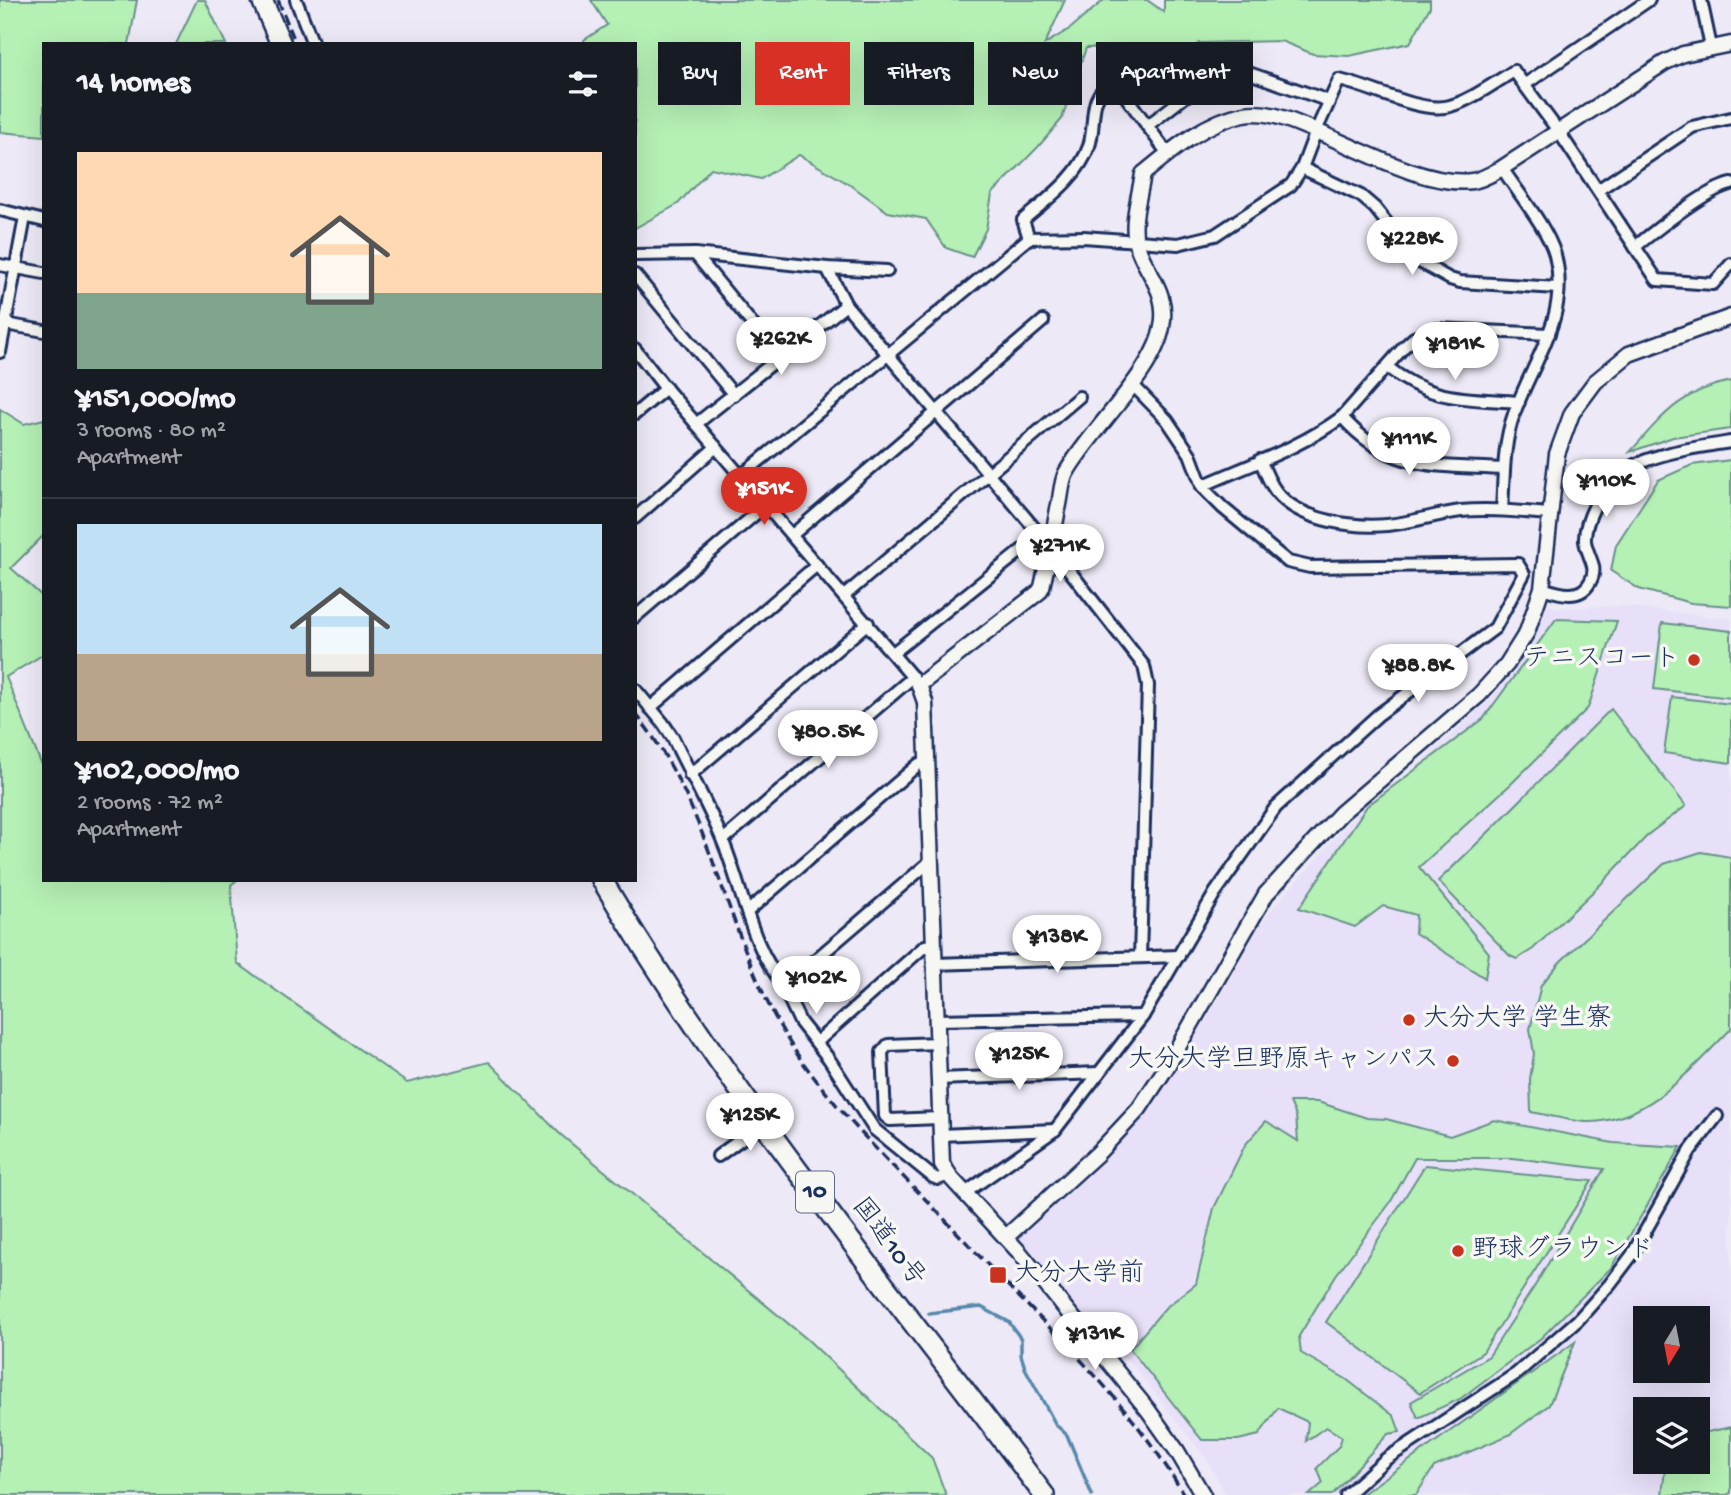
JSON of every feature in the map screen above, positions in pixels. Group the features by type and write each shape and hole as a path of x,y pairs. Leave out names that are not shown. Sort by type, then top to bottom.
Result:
{"highway":[{"path":"262,0 280,42"},
{"name":"国道10号","path":"604,882 666,984 723,1069 1043,1494"}],"street":[{"path":"296,0 312,42"},
{"path":"1524,85 1649,0"},
{"path":"1701,0 1711,47"},
{"path":"723,840 916,681 1039,592 1065,475 1098,426 1132,384 1155,347 1162,327 1159,288 1136,242 1135,222 1143,174 1168,154 1195,135 1226,119 1246,114 1276,114 1417,174 1453,182 1476,181 1502,168 1664,63 1683,54 1731,44"},
{"path":"1147,126 1226,65 1329,101"},
{"path":"741,476 1029,238 1084,237 1178,244 1215,235 1291,185 1302,168 1339,80 1414,104 1446,107 1480,93 1514,71 1559,132 1657,280 1713,284 1731,264"},
{"path":"1029,238 1023,220 1053,194 1080,164 1089,146 1096,100 1103,88 1113,82 1119,87 1168,154"},
{"path":"1598,190 1692,127 1731,118"},
{"path":"1302,168 1362,196 1375,208 1416,260 1450,279 1460,282 1558,288"},
{"path":"1502,168 1548,238 1558,271 1554,320 1542,355 1513,414 1504,469 1502,510"},
{"path":"1635,247 1705,196 1731,184"},
{"path":"0,210 25,218 42,220"},
{"path":"0,352 3,323 25,218"},
{"path":"637,255 695,254 827,268 887,271"},
{"path":"695,254 780,358"},
{"path":"0,265 42,273"},
{"path":"827,268 846,305 1051,547 1143,666 1148,678 1140,957"},
{"path":"637,277 734,395"},
{"path":"696,424 846,305"},
{"path":"1006,1237 1097,1154 1139,1109 1166,1068 1266,894 1341,813 1479,695 1507,664 1527,632 1542,588 1558,454 1572,413 1595,382 1629,354 1731,317"},
{"path":"792,536 1043,321"},
{"path":"3,323 42,331"},
{"path":"1202,486 1309,439 1342,417 1414,338 1437,329 1549,334"},
{"path":"637,352 916,681 925,702 941,1160 949,1175 1006,1237 1148,1410 1203,1495"},
{"path":"1387,367 1415,386 1439,396 1519,402"},
{"path":"965,1193 1055,1130 1143,1016 1215,893 1276,807 1378,715 1494,628 1524,574 1518,564 1310,567 1288,562 1223,508 1202,486 1190,454 1167,420 1132,384"},
{"path":"637,412 666,388"},
{"path":"844,596 1079,397"},
{"path":"1342,417 1359,437 1389,455 1425,464 1504,469"},
{"path":"1542,588 1571,595 1582,591 1588,585 1594,569 1585,543 1586,527 1591,513 1617,475 1648,459 1731,442"},
{"path":"637,516 716,447"},
{"path":"1260,460 1272,487 1281,497 1306,512 1343,523 1386,525 1458,511 1502,510 1551,514"},
{"path":"637,615 766,505"},
{"path":"893,653 1041,535"},
{"path":"650,708 817,565"},
{"path":"690,775 868,623"},
{"path":"637,692 670,732 723,840 757,938 785,986 786,996 800,1022 829,1059 874,1129 933,1177 938,1179 949,1175"},
{"path":"747,912 919,764 927,764"},
{"path":"785,986 926,865 931,865"},
{"path":"819,1040 925,946 933,945"},
{"path":"934,964 1179,957"},
{"path":"936,1020 1143,1016"},
{"path":"937,1043 888,1045 881,1052 886,1116 890,1120 939,1118"},
{"path":"938,1079 1099,1073"},
{"path":"1346,1495 1386,1459 1516,1374 1578,1320 1626,1264 1690,1150 1717,1116"},
{"path":"718,1156 763,1123"},
{"path":"940,1135 1055,1130"}],"shaded area":[{"name":"大分大学旦野原キャンパス","path":"1545,605 1560,608 1621,606 1731,619 1731,1495 1226,1495 1208,1461 1133,1365 996,1244 1084,1166 1145,1101 1205,1022 1273,908 1357,813 1406,776 1493,697 1516,663"}],"green space":[{"path":"0,0 137,0 129,42 42,42 42,136 0,132"},
{"path":"197,0 205,0 225,42 177,42"},
{"path":"591,0 1065,0 1046,42 988,42 988,105 1067,105 1062,119 992,194 986,229 972,257 946,248 926,219 888,212 852,186 799,155 761,179 711,168 678,204 637,227 637,42 584,40 607,25"},
{"path":"1104,0 1147,0 1164,12 1164,0 1430,0 1430,7 1410,43 1349,56 1313,54 1281,41 1096,42 1096,48 1086,48 1082,60 1082,42 1048,42 1071,28"},
{"path":"1731,381 1731,429 1673,437 1630,452 1674,406 1699,391"},
{"path":"0,409 24,424 42,420 42,537 11,568 42,596 42,655 6,677 42,766 42,882 235,882 231,885 237,963 407,1083 489,1062 560,1134 808,1340 932,1458 946,1495 0,1495"},
{"path":"1731,460 1731,606 1691,603 1639,589 1611,571 1616,545 1658,480 1692,465"},
{"path":"1556,619 1617,621 1588,708 1511,784 1419,867 1489,953 1485,978 1415,933 1416,915 1383,906 1355,927 1299,908 1367,806 1483,719"},
{"name":"テニスコート","path":"1662,623 1731,631 1731,698 1654,689"},
{"name":"テニスコート","path":"1672,697 1731,704 1731,763 1664,753"},
{"path":"1611,709 1686,806 1650,833 1533,949 1517,959 1510,956 1438,881"},
{"path":"1701,852 1731,857 1731,1029 1668,1090 1631,1113 1590,1122 1531,1112 1530,1079 1534,1054 1530,1029 1541,985 1560,962 1664,864"},
{"path":"1290,1102 1318,1102 1367,1118 1386,1119 1450,1136 1494,1120 1613,1143 1681,1147 1611,1268 1541,1338 1460,1399 1418,1418 1411,1402 1489,1356 1536,1284 1604,1169 1513,1158 1415,1158 1390,1203 1336,1275 1299,1336 1301,1353 1346,1379 1394,1416 1400,1432 1388,1434 1332,1495 1309,1495 1323,1483 1317,1468 1339,1446 1342,1437 1326,1427 1306,1441 1308,1422 1278,1408 1259,1435 1238,1440 1202,1440 1130,1349 1165,1308 1196,1284 1214,1208 1245,1145 1266,1121 1298,1141 1296,1116"},
{"name":"野球グラウンド","path":"1425,1165 1592,1181 1483,1352 1420,1393 1326,1322"},
{"path":"1575,1342 1549,1405 1509,1435 1434,1467 1416,1495 1361,1495"},
{"path":"1731,1427 1731,1493 1662,1495 1664,1474 1710,1474 1710,1431"}],"waterway":[{"path":"929,1313 981,1307 1009,1322 1021,1339 1021,1355 1025,1368 1056,1425 1067,1435 1092,1495"}],"railway":[{"path":"278,0 295,42"},
{"path":"637,716 663,753 686,796 757,979 778,1023 804,1064 865,1137 1096,1376 1151,1444 1184,1495"}],"place":[{"name":"テニスコート","path":"1694,660"},
{"name":"大分大学 学生寮","path":"1409,1020"},
{"name":"大分大学旦野原キャンパス","path":"1453,1061"},
{"name":"野球グラウンド","path":"1458,1251"},
{"name":"大分大学前","path":"998,1275"}]}
